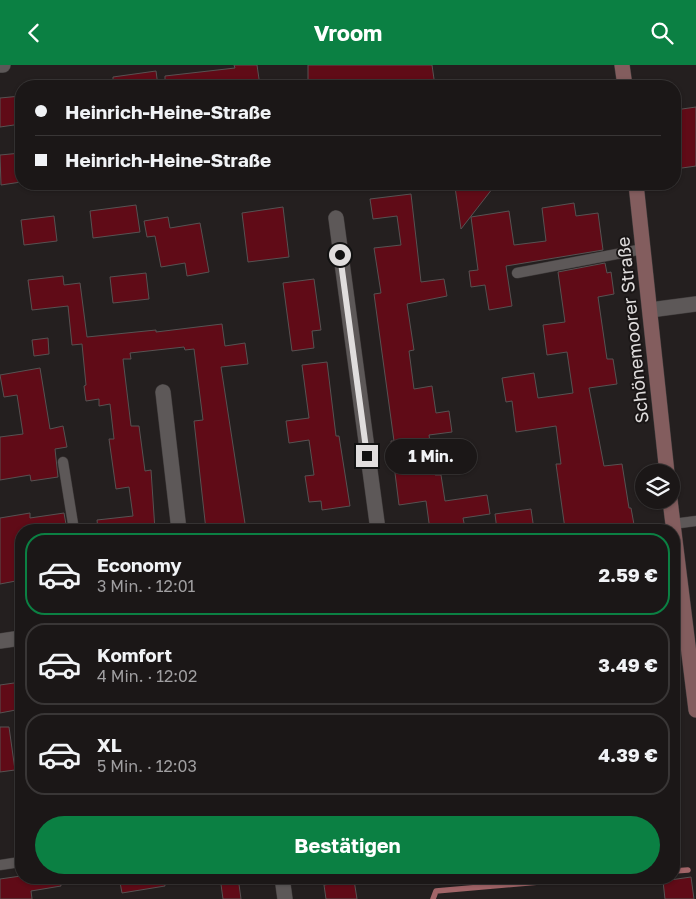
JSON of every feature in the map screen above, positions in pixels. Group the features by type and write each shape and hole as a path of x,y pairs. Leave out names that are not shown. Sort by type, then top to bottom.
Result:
{"street":[{"path":"622,65 624,80"},
{"name":"Schönemoorer Straße","path":"637,190 666,464"},
{"path":"336,218 377,524"},
{"path":"650,310 696,304"},
{"path":"163,392 178,524"},
{"path":"671,509 673,524"},
{"path":"680,591 696,710"},
{"path":"0,641 15,639"},
{"path":"283,884 285,899"}],"lane":[{"path":"517,273 643,249"},
{"path":"63,462 73,524"},
{"path":"673,524 696,521"},
{"path":"0,865 15,863"}],"building":[{"path":"234,65 257,65 259,80 165,80 165,76 235,68"},
{"path":"308,65 432,65 434,80 308,80"},
{"path":"156,71 157,80 113,80 113,77"},
{"path":"15,97 15,125 0,127 0,98"},
{"path":"696,107 696,166 681,168 681,109"},
{"path":"15,154 15,183 1,185 0,155"},
{"path":"455,190 491,190 461,229"},
{"path":"411,194 421,282 444,279 447,296 407,304 414,350 409,351 414,389 432,386 436,413 449,411 452,432 429,435 435,475 441,475 445,501 487,495 490,514 463,518 464,524 429,524 426,501 399,505 391,441 394,441 374,294 381,293 374,248 401,245 397,216 373,219 370,199"},
{"path":"574,203 576,216 598,213 603,250 506,266 512,306 489,310 485,285 471,287 469,271 478,270 471,217 509,211 514,245 546,241 542,208"},
{"path":"136,205 140,232 93,238 90,211"},
{"path":"283,207 289,257 248,262 242,213"},
{"path":"54,216 57,241 24,245 21,220"},
{"path":"168,217 170,228 200,223 209,272 187,276 185,263 161,267 155,236 147,237 144,221"},
{"path":"605,263 607,273 611,272 614,294 598,297 607,359 613,359 617,384 589,388 604,466 622,464 629,508 631,508 634,524 564,524 556,464 561,464 556,426 516,432 512,401 506,402 502,378 534,373 538,398 573,393 567,352 547,355 543,325 565,322 558,272"},
{"path":"146,273 149,299 113,303 110,277"},
{"path":"63,276 64,285 80,283 87,337 156,330 156,332 222,324 225,346 245,343 248,364 221,367 245,524 205,524 194,421 203,420 194,349 185,350 184,347 130,353 131,359 123,359 131,426 139,426 145,471 151,470 155,524 97,524 97,520 133,516 129,487 116,489 109,439 114,439 110,404 99,406 99,399 86,401 82,344 72,345 68,306 32,310 28,280"},
{"path":"314,279 321,330 312,331 314,348 292,351 283,283"},
{"path":"48,338 49,354 34,356 32,340"},
{"path":"327,362 336,436 339,436 350,506 322,510 321,501 309,502 305,476 314,475 309,440 289,443 286,421 309,418 302,365"},
{"path":"40,368 50,429 63,426 67,447 55,449 58,477 31,481 30,475 0,480 0,437 23,434 17,395 4,397 0,375"},
{"path":"531,509 533,524 496,524 495,514"},
{"path":"30,513 30,518 64,513 66,524 15,524 15,581 0,584 0,518"},
{"path":"15,683 15,710 0,713 0,685"},
{"path":"0,727 9,727 15,770 0,772"},
{"path":"15,877 15,884 61,884 61,886 31,891 32,899 0,899 0,879"},
{"path":"691,877 694,899 665,899 663,884 680,884 680,879"},
{"path":"120,884 165,884 165,886 122,893"},
{"path":"221,884 239,884 241,899 223,899"},
{"path":"355,884 357,899 326,899 324,885"}],"waterway":[{"path":"680,871 688,870"},
{"path":"433,899 436,891 516,884"}],"route":[{"path":"340,255 367,456"}]}
